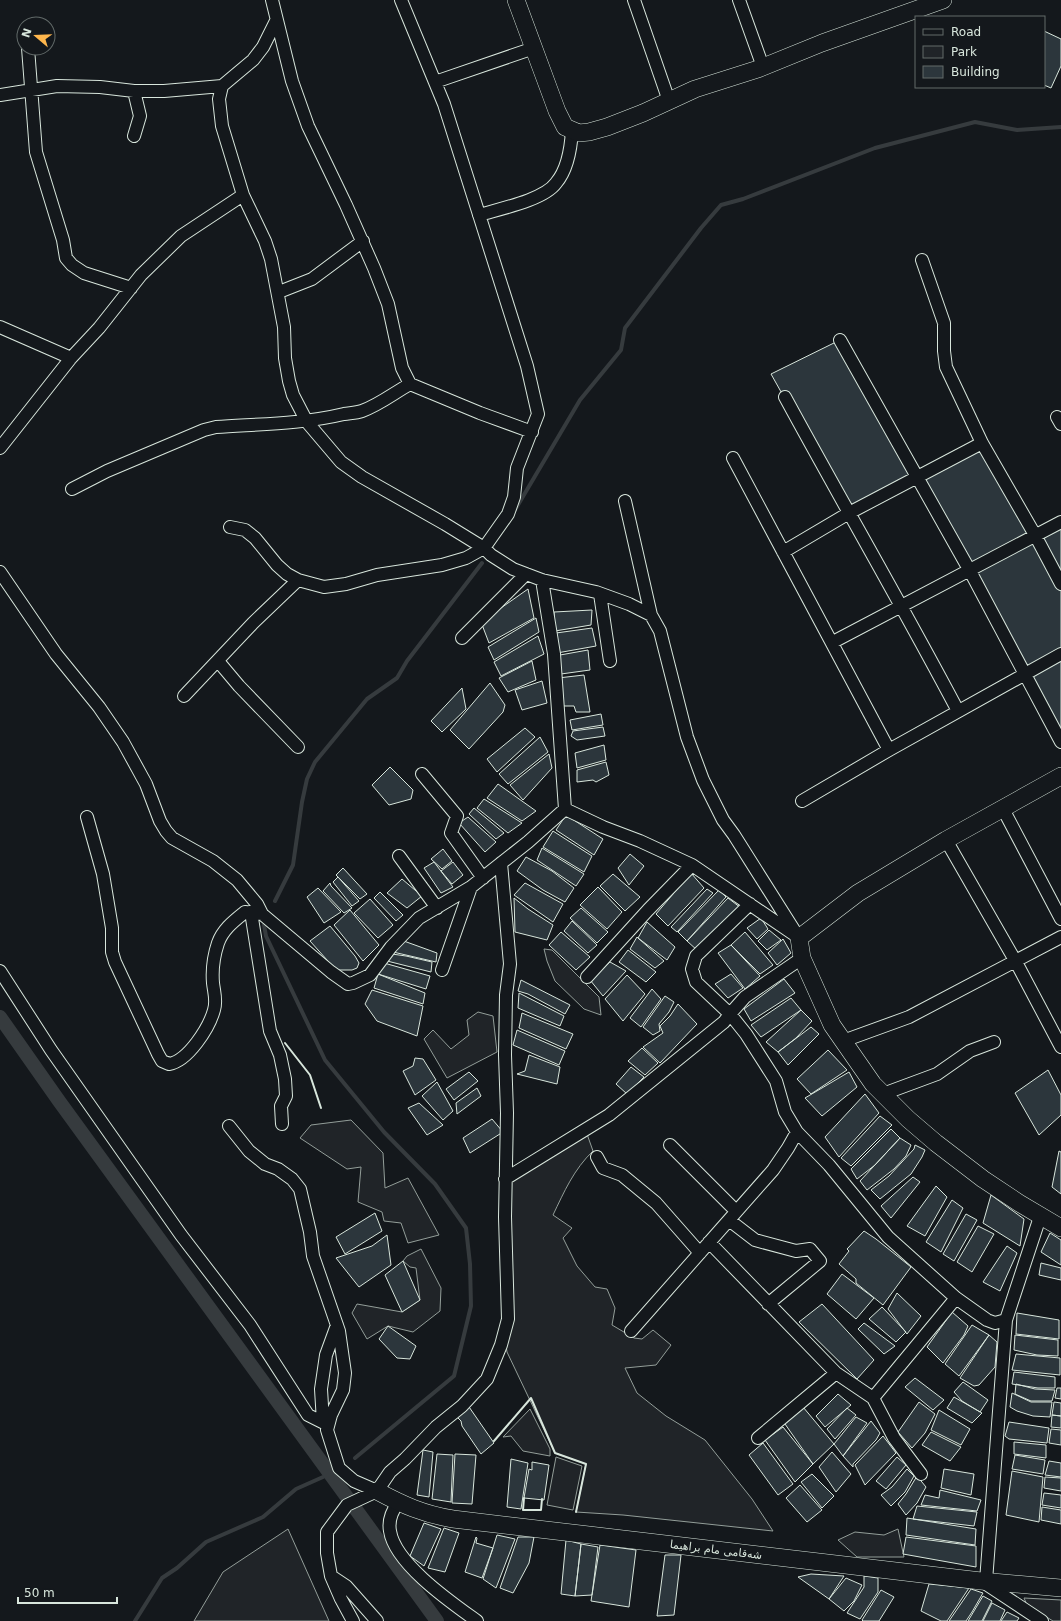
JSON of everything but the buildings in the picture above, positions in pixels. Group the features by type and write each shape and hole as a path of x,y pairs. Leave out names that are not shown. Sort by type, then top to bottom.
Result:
{"street":[{"path":"272,0 292,81 308,126 363,241 388,304 402,368 410,384 480,413 532,432"},
{"path":"230,527 245,530 255,538 277,565 298,580 324,587 346,584 378,575 442,565 488,551 508,514 514,497 517,468 538,414 528,373 444,104 401,0"},
{"path":"479,215 530,200 548,190 556,184 570,151 569,129 557,111 516,0"},
{"path":"634,0 669,101"},
{"path":"739,0 763,66"},
{"path":"569,129 579,133 589,132 636,116 695,90 943,0"},
{"path":"276,21 263,47 253,60 222,86 218,99 222,126 244,195 265,241 271,259 284,327 285,358 289,380 293,395 307,422 319,438 341,462 362,478 445,524 488,551 513,569 542,580 600,594 629,604 651,615"},
{"path":"435,82 534,48"},
{"path":"29,56 36,152 63,240 66,258 72,265 84,273 131,288"},
{"path":"0,95 57,86 78,86 134,91 164,91 222,86"},
{"path":"134,91 140,116 134,136"},
{"path":"0,448 71,358 99,328 141,275 181,236 244,195"},
{"path":"278,292 312,279 363,241"},
{"path":"922,260 944,323 944,350 946,367 982,443 1035,535 1061,584"},
{"path":"0,327 71,358"},
{"path":"840,340 970,571 1061,742"},
{"path":"72,488 107,471 204,430 216,427 307,422 361,411 380,403 392,393 410,384"},
{"path":"785,397 902,606 958,711"},
{"path":"783,552 849,513 982,443"},
{"path":"733,458 833,642 889,750"},
{"path":"625,500 651,615 660,631 687,737 703,780 723,820 799,938 802,958 832,1025 873,1084 908,1119 936,1143 983,1179 1040,1217 1061,1228"},
{"path":"833,642 1061,522"},
{"path":"0,572 56,654 99,707 123,742 146,784 160,821 166,832 172,838 212,861 237,880 257,904 260,915 270,1031 280,1055 285,1079 286,1096 281,1106 282,1124"},
{"path":"462,638 526,574"},
{"path":"184,696 253,623 298,580"},
{"path":"542,580 554,654 565,809"},
{"path":"600,594 610,661"},
{"path":"802,801 889,750 1061,654"},
{"path":"218,661 239,686 298,747"},
{"path":"422,774 457,816 451,833 483,878"},
{"path":"799,938 858,893 946,840 1061,776"},
{"path":"565,809 692,865 799,938"},
{"path":"87,817 103,874 112,928 112,952 115,962 162,1061 169,1064 182,1060 200,1038 214,1010 215,996 213,983 218,943 228,926 245,912 260,915 331,972 348,984 353,983 370,975 391,947 419,918 471,887 528,842 565,809"},
{"path":"1003,809 1061,919"},
{"path":"946,840 1016,962 1061,1047"},
{"path":"399,856 437,908"},
{"path":"353,1621 331,1576 327,1552 327,1532 347,1505 377,1491 390,1472 436,1427 462,1406 487,1379 501,1345 508,1319 505,1179 507,1112 505,1055 506,995 510,964 501,863"},
{"path":"587,978 648,910 692,865"},
{"path":"442,970 471,887"},
{"path":"750,904 696,956 692,968 696,982 730,1014 746,1034 776,1081 785,1112 797,1132 829,1166 888,1237 956,1298 986,1320 995,1323 1006,1320"},
{"path":"843,1041 909,1017 1061,937"},
{"path":"505,1179 609,1115 724,1022 745,997 802,958"},
{"path":"0,971 51,1050 168,1216 250,1324 308,1415 325,1424"},
{"path":"883,1094 937,1074 970,1051 994,1042"},
{"path":"229,1126 249,1151 265,1164 278,1169 292,1179 300,1189 310,1232 313,1256 337,1326 345,1373 342,1390 325,1424"},
{"path":"631,1331 773,1170 797,1132"},
{"path":"670,1145 755,1240 796,1251 810,1249 820,1261 768,1304"},
{"path":"597,1157 603,1168 622,1175 656,1203 700,1253"},
{"path":"1040,1217 1006,1320 984,1581 1042,1621"},
{"path":"709,1242 836,1373 873,1398 894,1438 921,1474"},
{"path":"873,1398 956,1298"},
{"path":"337,1326 326,1355 321,1388 326,1430 339,1468 354,1481 377,1491"},
{"path":"758,1438 836,1373"},
{"name":"شەقامی مام براهیما","path":"377,1491 398,1503 431,1516 984,1581 1061,1588"},
{"path":"398,1503 389,1523 389,1531 394,1545 420,1576 435,1590 477,1621"},
{"path":"331,1576 346,1586 377,1621"}],"green space":[{"path":"544,949 552,950 599,997 601,1015 584,1009 555,981"},
{"path":"478,1012 493,1016 497,1052 447,1078 424,1039 433,1030 451,1049 469,1035 467,1020"},
{"path":"351,1120 383,1153 385,1188 408,1178 439,1235 408,1243 401,1223 384,1221 382,1212 358,1202 361,1167 347,1169 300,1138 311,1125"},
{"path":"587,1134 593,1151 580,1165 565,1189 553,1215 572,1228 563,1238 577,1266 595,1287 607,1289 615,1308 612,1325 634,1338 642,1339 653,1330 671,1345 656,1365 625,1368 637,1393 666,1416 705,1440 752,1499 773,1531 623,1515 576,1512 586,1464 555,1453 507,1352 504,1333 505,1183"},
{"path":"421,1249 441,1288 440,1311 413,1332 388,1326 367,1339 352,1313 357,1304 402,1312 420,1300 416,1268 410,1267 403,1261 407,1256"},
{"path":"530,1409 550,1449 550,1456 523,1451 511,1436 503,1437"},
{"path":"556,1457 582,1466 573,1510 547,1505"},
{"path":"288,1529 329,1621 194,1621 223,1572"},
{"path":"898,1529 904,1557 857,1557 838,1540 855,1532 884,1535"},
{"path":"1024,1598 1061,1600 1061,1621 1053,1621 1027,1605"}],"waterway":[{"path":"515,510 580,400 621,350 625,328 701,228 721,205 743,199 875,148 975,122 1017,130 1061,127"},
{"path":"275,901 293,865 302,802 307,779 315,762 367,699 397,678 407,661 482,563"},
{"path":"264,925 266,936 325,1060 384,1132 435,1184 466,1228 470,1264 471,1306 454,1376 355,1458"},
{"path":"0,1017 59,1101 437,1621"},
{"path":"135,1621 162,1578 177,1568 206,1542 263,1517 296,1489 323,1477"}],"wall":[{"path":"285,1043 310,1075 321,1108"},
{"path":"494,1441 531,1398 555,1453 586,1464 576,1512"},
{"path":"524,1498 523,1510 541,1510 542,1499"}]}
